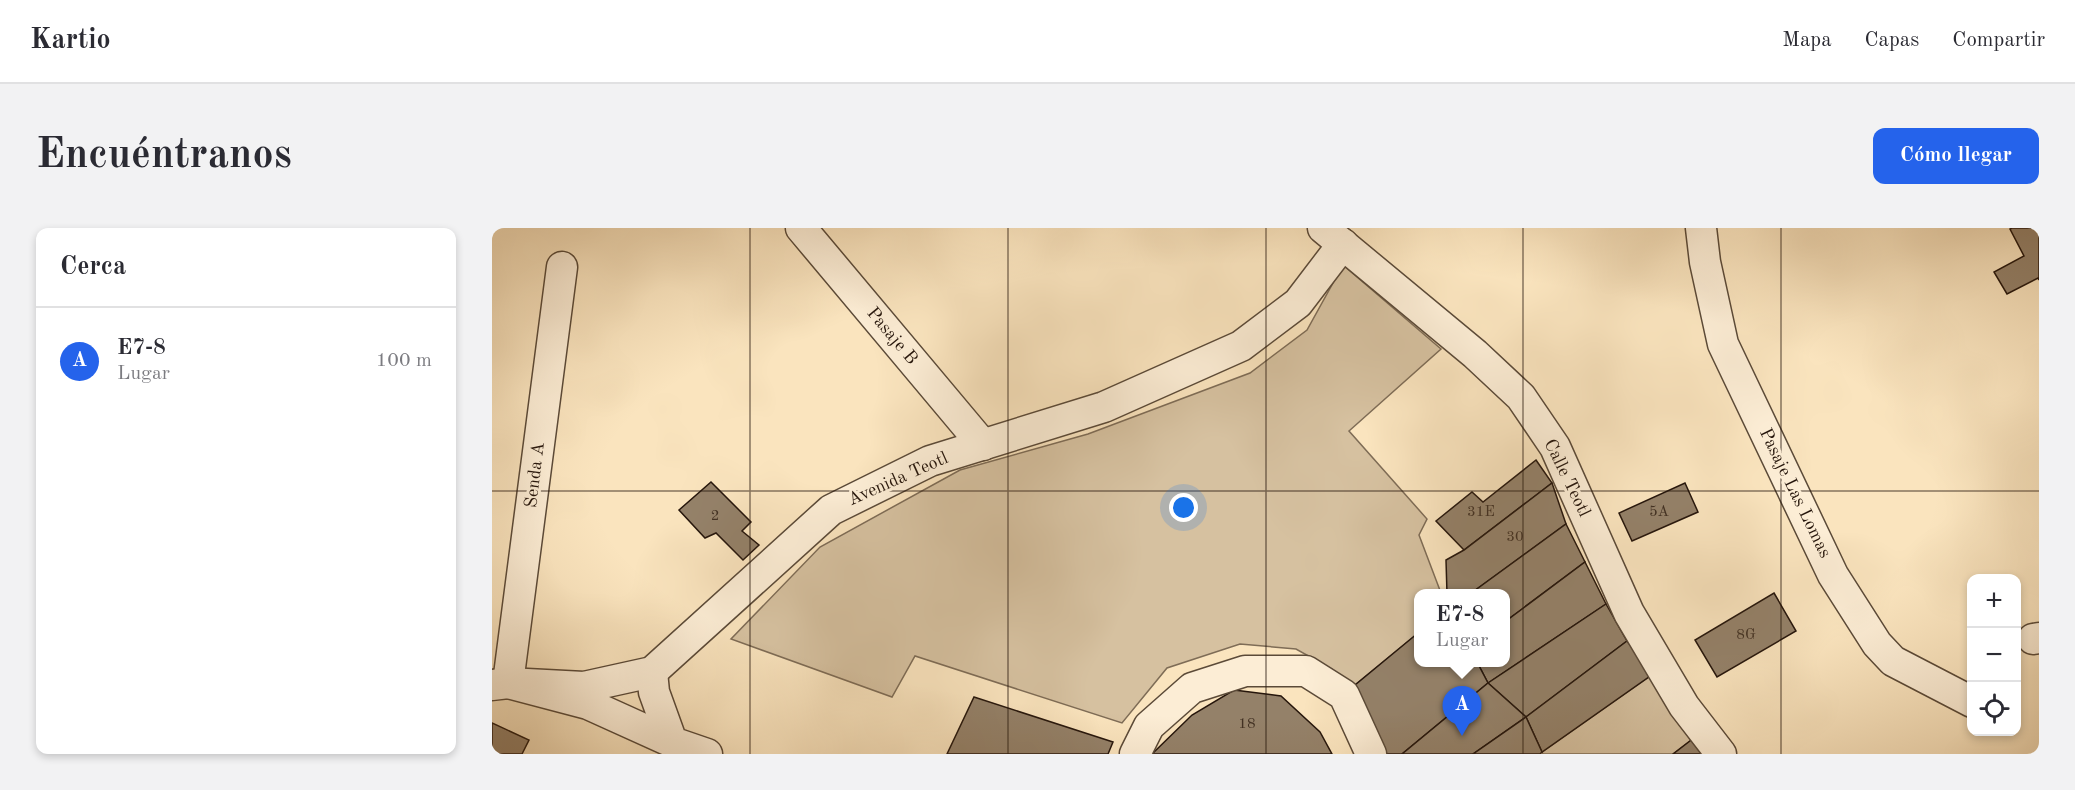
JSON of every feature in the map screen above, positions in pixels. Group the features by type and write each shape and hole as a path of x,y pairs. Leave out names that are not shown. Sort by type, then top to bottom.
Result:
{"street":[{"name":"Pasaje B","path":"801,228 983,445"},
{"name":"Pasaje Las Lomas","path":"1701,228 1705,262 1723,344 1833,575 1877,644 1893,661 1967,700"},
{"name":"Avenida Teotl","path":"500,684 584,687 652,672 831,510 930,462 1104,407 1241,346 1298,303 1333,236"},
{"name":"Calle Teotl","path":"1333,236 1475,354 1521,397 1555,447 1629,613 1684,706 1721,754"},
{"name":"Senda A","path":"500,684 562,267"},
{"path":"1135,754 1149,726 1192,688 1245,671 1306,671 1344,695 1371,754"},
{"path":"652,672 654,692 672,742"},
{"path":"500,684 588,704 672,742 706,754"}],"shaded area":[{"path":"1343,265 1441,349 1349,431 1427,519 1419,535 1439,589 1414,589 1414,636 1349,690 1332,669 1296,649 1240,644 1167,668 1122,723 915,656 892,697 731,639 820,547 960,470 1088,434 1250,373 1307,330"},
{"path":"1653,674 1699,734 1673,754 1543,754 1542,752"}],"building":[{"path":"2039,228 2039,280 2038,278 2007,294 1994,272 2024,256 2010,229"},
{"path":"1536,460 1552,483 1464,550 1436,521 1472,492 1483,502"},
{"path":"711,482 751,522 742,531 759,545 743,560 716,533 705,538 679,510"},
{"path":"1552,483 1566,524 1477,589 1447,589 1446,560 1464,550"},
{"path":"1685,483 1698,512 1632,541 1619,513"},
{"path":"1566,524 1585,562 1510,618 1510,589 1477,589"},
{"path":"1585,562 1606,604 1488,683 1480,667 1510,667 1510,618"},
{"path":"1774,593 1796,631 1717,677 1695,640"},
{"path":"1606,604 1627,641 1526,717 1488,683"},
{"path":"1414,636 1414,667 1480,667 1488,683 1402,754 1387,754 1349,690"},
{"path":"1627,641 1653,674 1542,752 1526,717"},
{"path":"1488,683 1526,717 1473,754 1402,754"},
{"path":"1234,690 1281,696 1320,732 1332,754 1152,754 1192,715"},
{"path":"974,697 1113,742 1108,754 947,754"},
{"path":"1526,717 1542,752 1540,754 1473,754"},
{"path":"492,723 529,740 522,754 492,754"},
{"path":"1699,734 1714,754 1673,754"}],"place":[{"name":"E7-8","path":"1462,736"}]}
